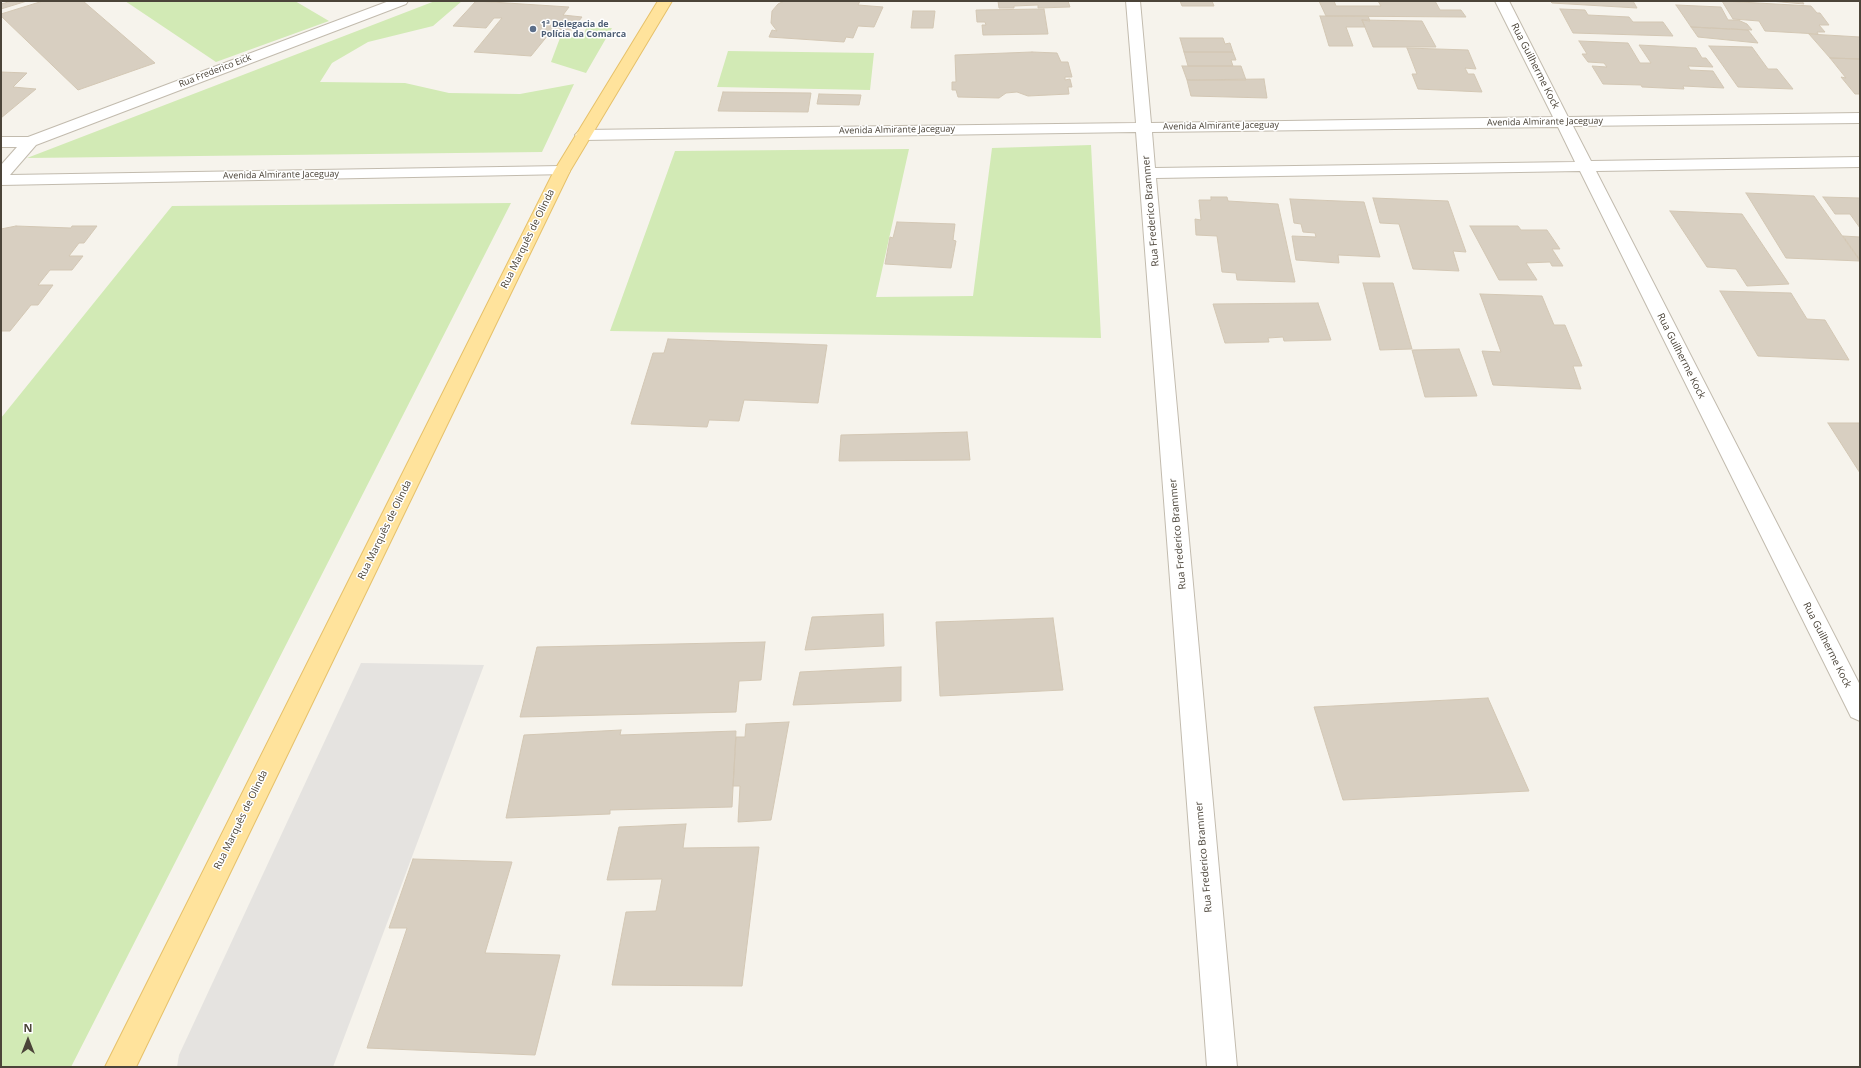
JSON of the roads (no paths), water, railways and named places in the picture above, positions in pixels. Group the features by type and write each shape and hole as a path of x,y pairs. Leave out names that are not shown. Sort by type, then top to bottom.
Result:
{"main road":[{"name":"Rua Marquês de Olinda","path":"120,1067 562,171 583,134 665,1"}],"street":[{"name":"Rua Frederico Eick","path":"30,142 401,1"},
{"name":"Rua Frederico Brammer","path":"1133,1 1222,1067"},
{"name":"Rua Guilherme Kock","path":"1502,1 1860,710"},
{"name":"Avenida Almirante Jaceguay","path":"583,134 1860,118"},
{"path":"1,142 30,142"},
{"path":"1,175 30,142"},
{"path":"1147,173 1860,162"},
{"name":"Avenida Almirante Jaceguay","path":"1,180 562,171"}],"place":[{"name":"1ª Delegacia de Polícia da Comarca","path":"533,29"}]}
